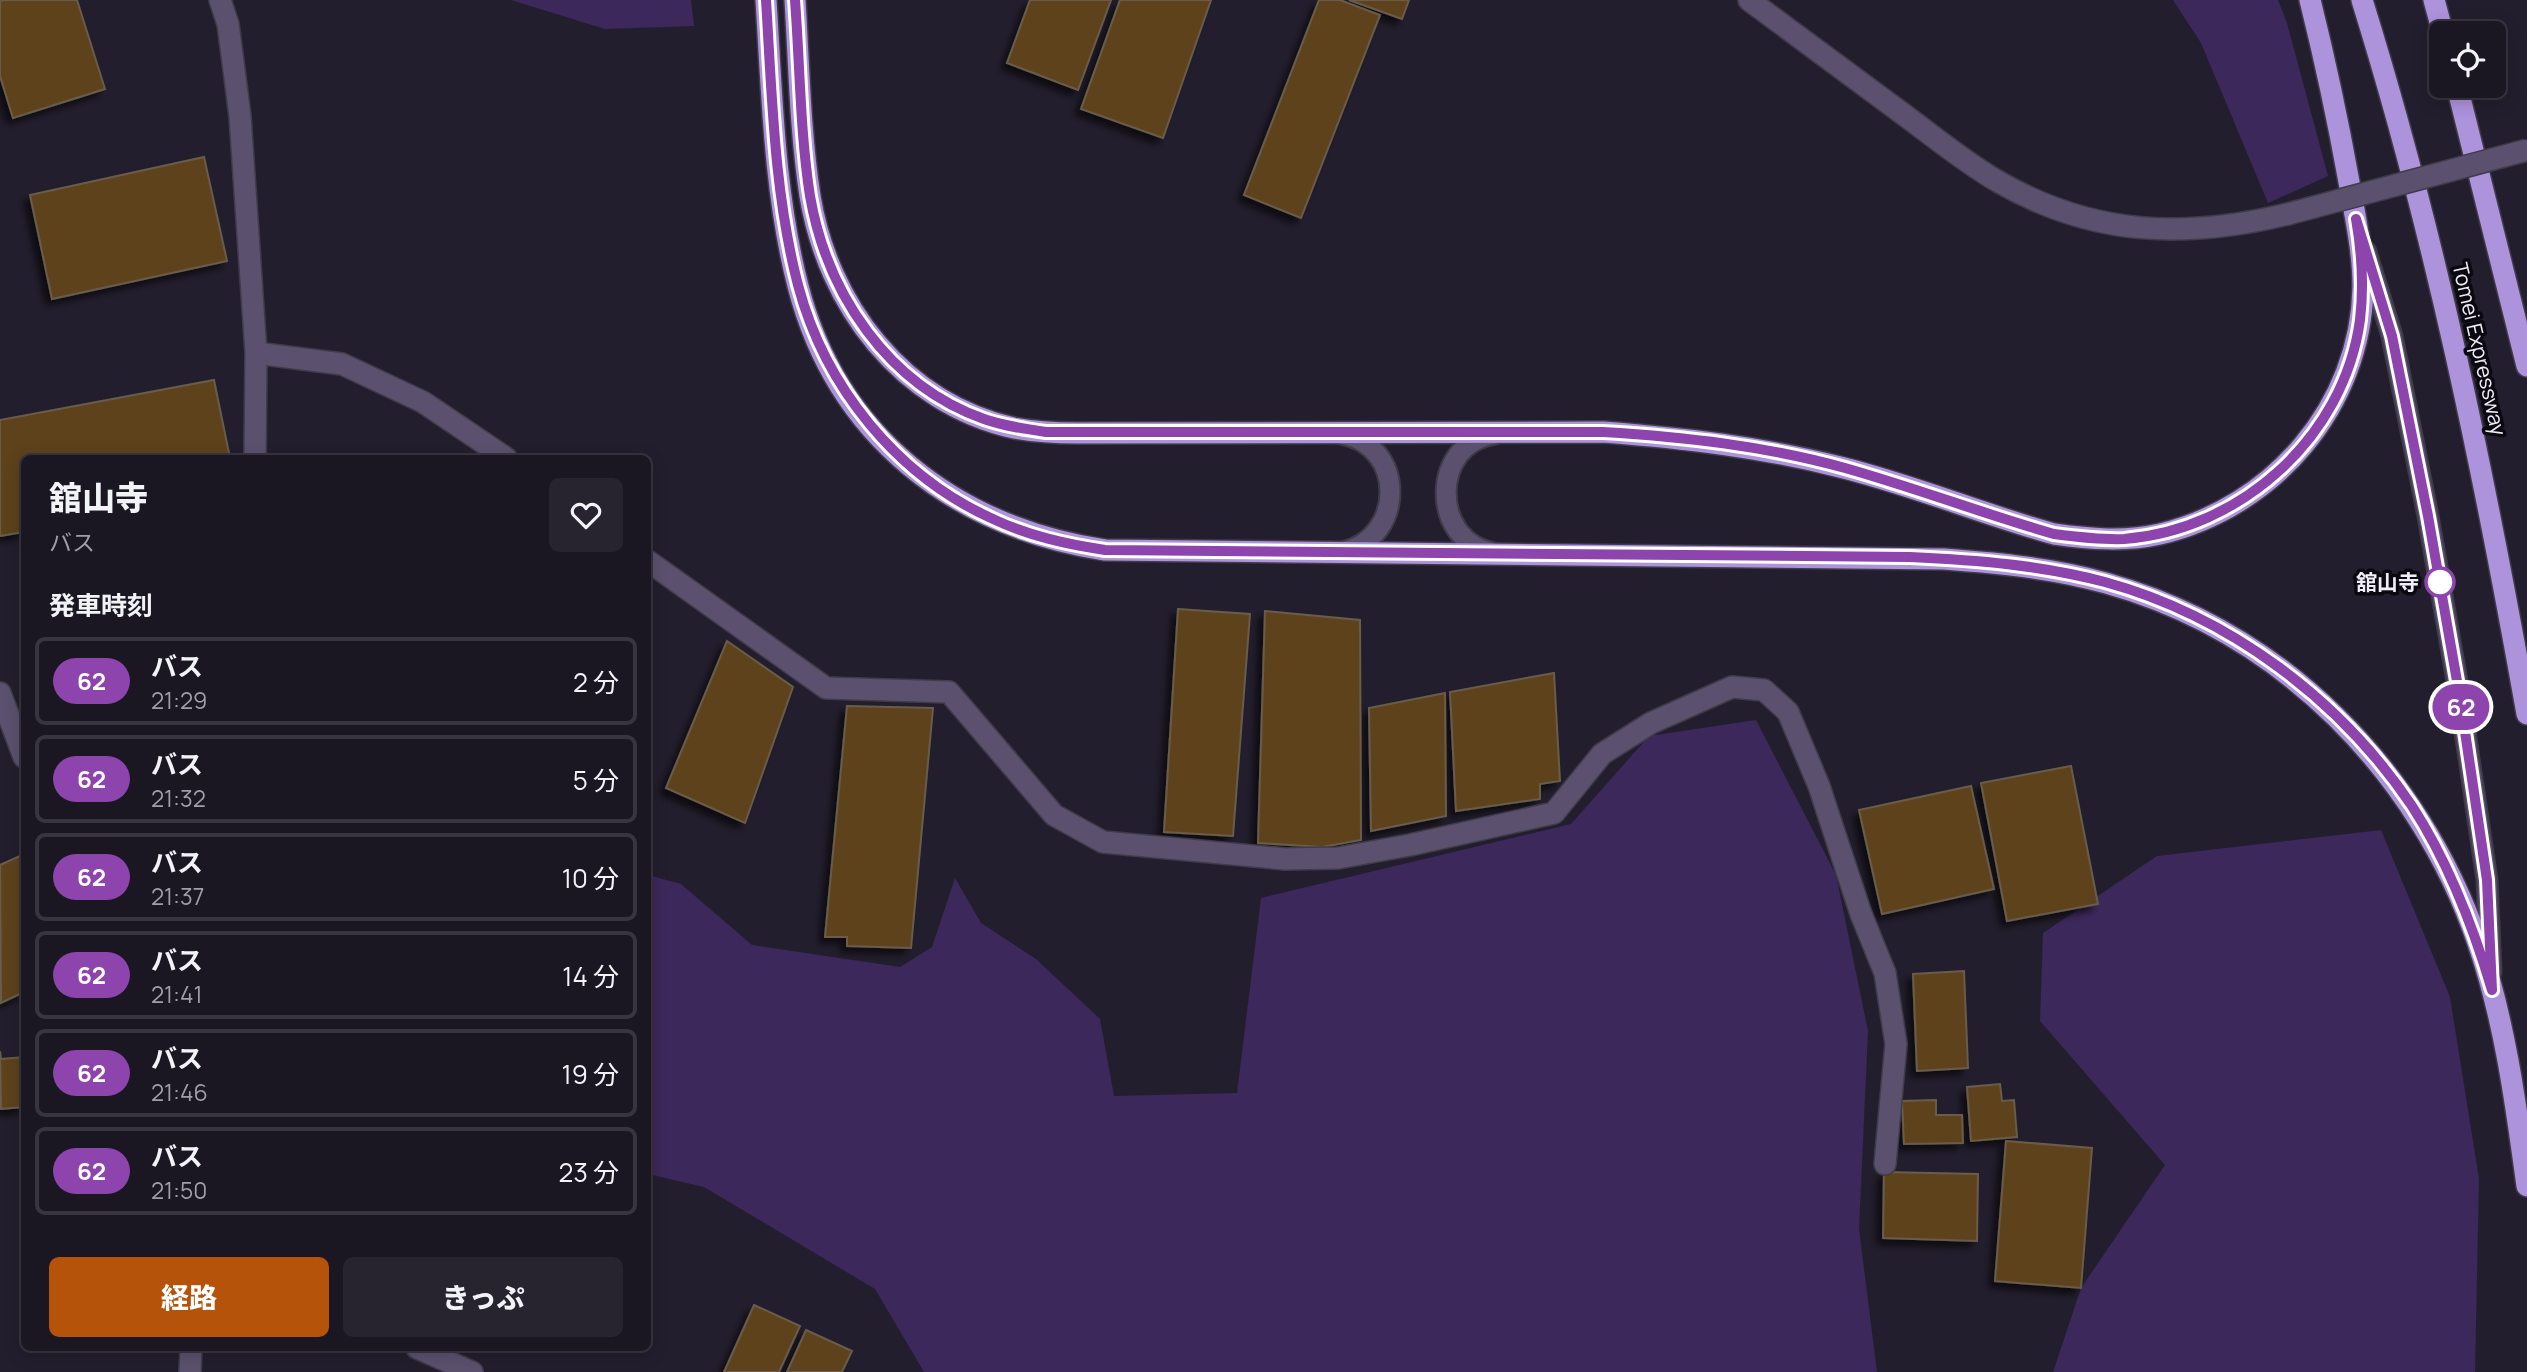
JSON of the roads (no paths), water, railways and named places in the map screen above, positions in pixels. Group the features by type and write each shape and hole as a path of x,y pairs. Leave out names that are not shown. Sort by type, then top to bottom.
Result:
{"highway":[{"path":"766,0 778,158 790,247 810,323 826,359 846,393 895,453 925,479 992,519 1029,534 1105,550 1910,557 1978,561 2059,572 2106,583 2197,617 2269,660 2317,697 2384,767 2437,850 2473,930 2492,990 2514,1096 2527,1186"},
{"path":"795,0 810,197 830,266 862,326 904,373 956,407 985,420 1046,432 1603,432 1724,443 1843,467 2054,534 2111,539 2157,534 2190,525 2222,511 2252,493 2303,447 2340,389 2360,323 2362,265 2338,123 2311,0"},
{"name":"Tomei Expressway","path":"2362,0 2386,77 2431,246 2489,506 2527,714"},
{"path":"2434,0 2440,21"},
{"name":"Tomei Expressway","path":"2460,98 2527,366"}],"street":[{"path":"220,0 228,24 240,116 256,353 255,455"},
{"path":"1749,0 1968,162 2031,199 2102,222 2175,231 2248,224 2527,150"},
{"path":"256,353 342,364 423,402 502,455"},
{"path":"651,563 826,688 950,692 1055,816 1103,842 1285,859 1338,858 1554,813 1602,754 1651,723 1732,687 1764,690 1788,712 1819,786 1861,914 1885,973 1896,1044 1885,1164"},
{"path":"0,693 21,749"},
{"path":"190,1372 191,1351"},
{"path":"424,1351 472,1372"}],"lane":[{"path":"2356,219 2392,336 2428,516 2460,698 2487,880 2492,990"},
{"path":"1505,432 1475,440 1462,450 1453,463 1444,494 1452,524 1462,537 1483,549 1506,554"},
{"path":"1330,433 1345,435 1373,450 1389,477 1391,493 1389,509 1373,536 1346,551 1330,553"}],"place":[{"name":"舘山寺","path":"2440,582"}]}
